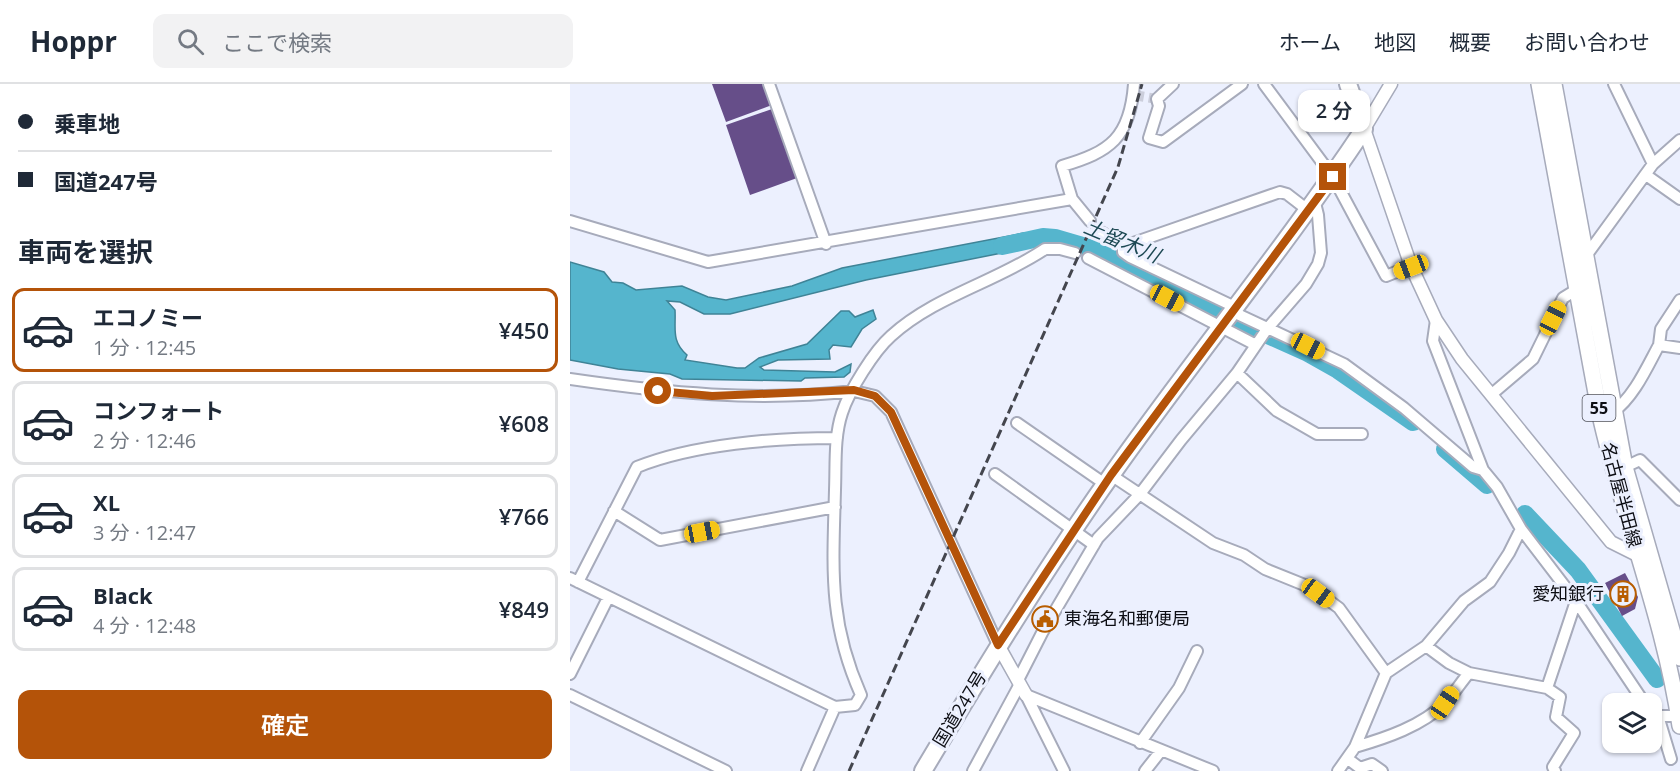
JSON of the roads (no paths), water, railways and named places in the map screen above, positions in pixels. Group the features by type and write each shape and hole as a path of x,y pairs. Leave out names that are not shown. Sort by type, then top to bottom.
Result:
{"highway":[{"path":"1348,84 1364,129"},
{"name":"国道247号","path":"923,771 998,645 1108,479 1312,207 1364,129"}],"main road":[{"name":"名古屋半田線","path":"1539,84 1604,434 1668,666 1680,719"},
{"name":"名古屋半田線","path":"1554,84 1584,257 1625,467 1680,658"}],"street":[{"path":"769,84 826,244"},
{"path":"1090,221 1072,199 1062,166 1094,157 1110,147 1122,130 1134,95 1134,84"},
{"path":"1173,84 1157,99 1159,106 1149,138 1163,142 1242,84"},
{"path":"1264,84 1333,177 1386,276 1411,267"},
{"path":"1390,84 1364,129 1411,267 1436,320 1462,359 1611,542 1637,555"},
{"path":"1614,84 1653,164"},
{"path":"1491,394 1533,359 1563,298 1576,290 1584,257 1653,164 1680,140"},
{"path":"1646,175 1680,199"},
{"path":"974,771 1022,686 1042,633 1094,544 1140,494 1181,440 1237,374 1267,329 1306,284 1318,264 1321,253 1318,215 1312,207 1280,192 1133,243 1123,244 1099,231"},
{"path":"570,221 708,262 826,244 1072,199"},
{"path":"1123,244 1123,252 1229,317 1257,343"},
{"path":"837,438 794,438 721,447 649,462 636,467 574,580 836,707 855,705 861,695 847,663 833,596 837,438 841,414 872,357 891,336 933,307 1046,249 1060,249 1076,253"},
{"path":"1088,258 1229,317 1267,329 1344,364 1404,408 1473,467 1483,470"},
{"path":"1613,412 1620,408 1644,374 1659,345 1661,328 1680,300"},
{"path":"1436,320 1434,341 1483,470 1497,487 1521,529 1576,601 1638,693"},
{"path":"1659,345 1680,348"},
{"path":"1237,374 1277,411 1317,434 1362,434"},
{"path":"570,379 679,394 712,396 854,390 875,396 891,412 998,645 1022,686 1064,771"},
{"path":"1017,423 1108,479 1140,494 1213,543 1244,555 1265,569 1318,593 1339,608 1386,673"},
{"path":"1625,467 1640,460 1680,500"},
{"path":"995,474 1094,544"},
{"path":"614,510 660,540 835,507"},
{"path":"1338,771 1355,747 1386,673 1426,646 1464,601 1490,582 1521,529"},
{"path":"570,674 608,598"},
{"path":"1547,688 1576,601"},
{"path":"1426,646 1449,663 1469,673 1547,688 1560,697 1556,717 1574,733 1553,767 1555,771"},
{"path":"1140,743 1179,688 1197,651"},
{"path":"1355,747 1384,739 1425,716 1445,703 1469,673"},
{"path":"1022,686 1160,752 1213,771"},
{"path":"570,695 726,771"},
{"path":"807,771 836,707"},
{"path":"1662,715 1680,719"},
{"path":"1662,733 1671,759"},
{"path":"1145,771 1160,752"},
{"path":"1348,759 1360,768 1372,765 1382,771"}],"water":[{"path":"1024,233 1027,248 866,280 730,314 704,314 680,302 667,301 675,310 676,340 687,355 685,360 737,368 745,368 759,358 807,344 841,311 849,311 855,317 873,310 876,319 862,329 851,347 833,345 829,350 830,359 778,360 760,367 764,370 835,372 851,364 850,372 844,377 805,378 801,381 682,379 670,374 618,369 570,360 570,262 604,272 612,282 623,283 636,290 682,286 708,297 726,300 792,286 842,268"}],"waterway":[{"name":"土留木川","path":"1002,246 1043,237 1055,238 1096,250 1211,306 1234,320 1306,352 1338,370 1413,422"},
{"name":"土留木川","path":"1445,449 1487,485"},
{"name":"土留木川","path":"1525,514 1578,570 1657,679"}],"tunnel":[{"path":"1134,95 1157,99"}],"railway":[{"path":"849,771 1118,167 1142,84"}],"place":[{"name":"愛知銀行","path":"1623,594"},
{"name":"東海名和郵便局","path":"1045,619"}]}
